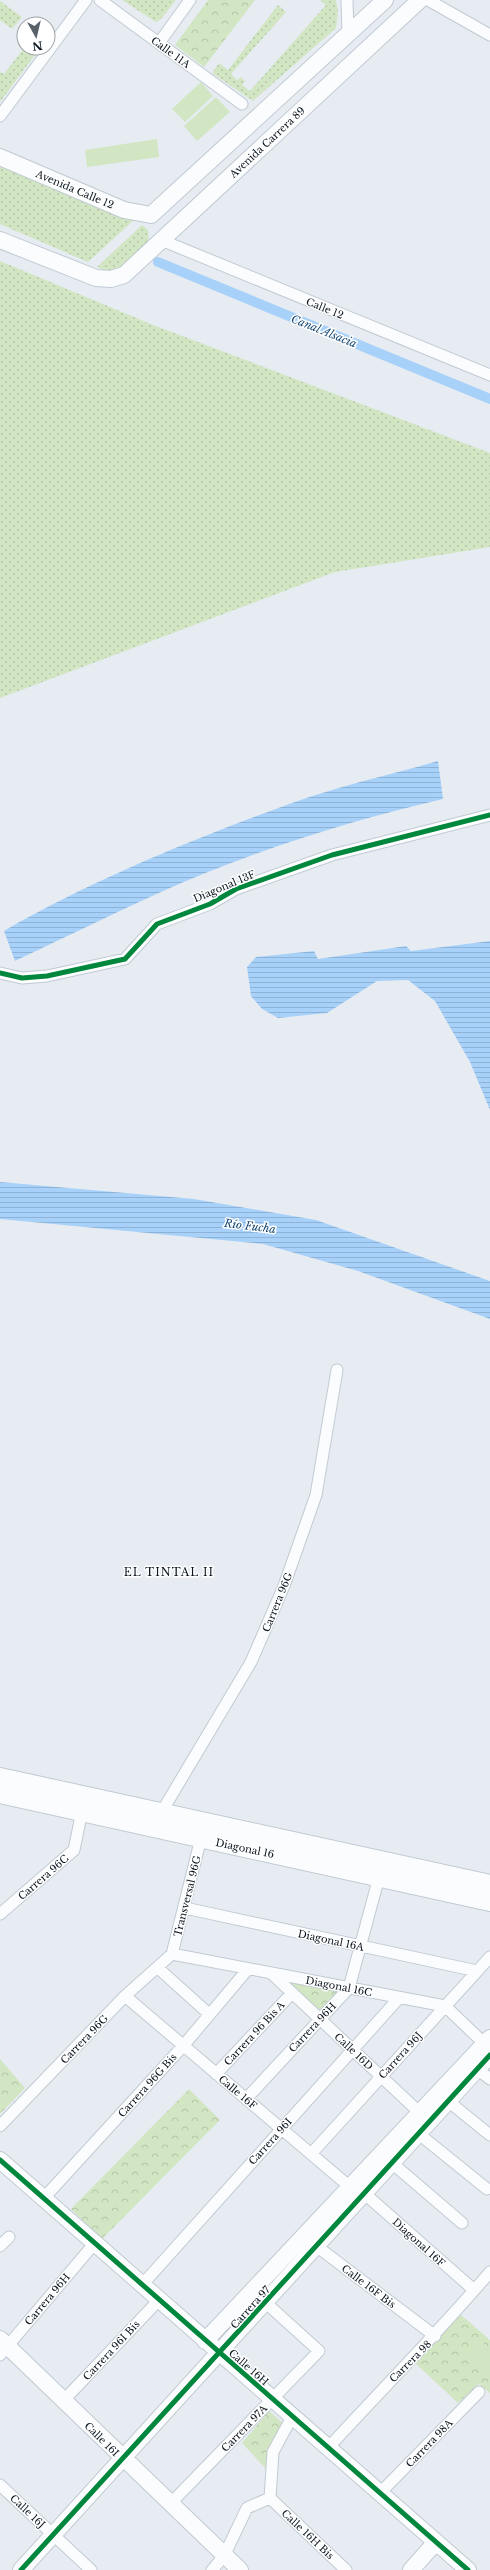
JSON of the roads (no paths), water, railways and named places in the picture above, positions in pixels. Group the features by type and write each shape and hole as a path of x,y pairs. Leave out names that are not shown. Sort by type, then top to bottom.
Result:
{"main road":[{"name":"Diagonal 16","path":"0,1777 490,1884"},
{"name":"Diagonal 16","path":"0,1794 490,1902"}],"street":[{"path":"0,116 86,0"},
{"name":"Calle 11A","path":"100,0 242,104"},
{"path":"159,43 190,0"},
{"path":"348,0 348,35"},
{"path":"161,240 151,215 385,0"},
{"name":"Avenida Carrera 89","path":"0,240 85,275 96,278 111,278 130,271 161,240 420,0"},
{"path":"428,0 490,35"},
{"name":"Avenida Calle 12","path":"0,157 124,210 151,215"},
{"name":"Calle 12","path":"161,240 490,375"},
{"name":"Diagonal 13F","path":"0,973 22,978 47,976 125,959 157,924 210,904 236,889 332,855 490,815"},
{"name":"Carrera 96G","path":"161,1813 251,1662 284,1586 316,1495 337,1370"},
{"name":"Carrera 96C","path":"0,1914 74,1850 82,1811"},
{"name":"Transversal 96G","path":"172,1954 185,1908 201,1838"},
{"name":"Carrera 96H","path":"246,2099 349,1988 379,1877"},
{"name":"Diagonal 16A","path":"185,1908 477,1971"},
{"name":"Carrera 96G","path":"0,2126 125,1996 172,1954"},
{"name":"Diagonal 16C","path":"172,1954 445,2006"},
{"name":"Carrera 96J","path":"311,2154 490,1957"},
{"path":"158,1968 210,2014"},
{"name":"Carrera 96G Bis","path":"44,2199 183,2046 248,1969"},
{"name":"Calle 16D","path":"270,1973 420,2113"},
{"name":"Carrera 96 Bis A","path":"216,2074 292,1993"},
{"name":"Calle 16F","path":"125,1996 350,2187"},
{"name":"Carrera 96I","path":"142,2285 399,1998"},
{"path":"445,2006 489,2047"},
{"name":"Carrera 97","path":"21,2570 220,2354 478,2069 489,2047"},
{"name":"Carrera 97","path":"205,2341 420,2113 489,2047"},
{"path":"478,2069 490,2079"},
{"path":"448,2101 490,2135"},
{"path":"419,2134 487,2189"},
{"name":"Calle 16H","path":"0,2160 379,2494 468,2570"},
{"path":"392,2164 462,2223"},
{"name":"Diagonal 16F","path":"365,2194 474,2290"},
{"name":"Calle 16F Bis","path":"304,2236 434,2336"},
{"path":"0,2246 9,2237"},
{"name":"Carrera 96H","path":"2,2347 94,2244"},
{"name":"Carrera 98","path":"328,2448 396,2373 434,2336 490,2272"},
{"name":"Carrera 96I Bis","path":"64,2400 159,2300"},
{"name":"Carrera 97A","path":"170,2504 319,2351 266,2302"},
{"name":"Calle 16I","path":"2,2347 64,2400 123,2460 240,2570"},
{"name":"Carrera 98A","path":"379,2494 479,2392"},
{"path":"212,2570 224,2556 247,2508 270,2498 273,2452 292,2417"},
{"name":"Calle 16J","path":"0,2485 91,2570"},
{"name":"Calle 16H Bis","path":"270,2498 346,2570"},
{"path":"411,2570 435,2543"}],"water":[{"path":"438,761 443,799 371,817 300,839 229,864 161,892 15,961 4,931 108,877 182,845 292,803 346,786"},
{"path":"490,941 490,1110 470,1062 435,1001 408,980 377,981 327,1013 278,1018 262,1009 251,996 247,967 256,957 314,951 318,959 406,946 411,951"},
{"name":"Río Fucha","path":"0,1182 194,1199 316,1220 490,1281 490,1319 358,1271 263,1244 0,1219"}],"waterway":[{"name":"Canal Alsacia","path":"158,262 490,399"}],"district":[{"name":"EL TINTAL II","path":"169,1572"}]}
